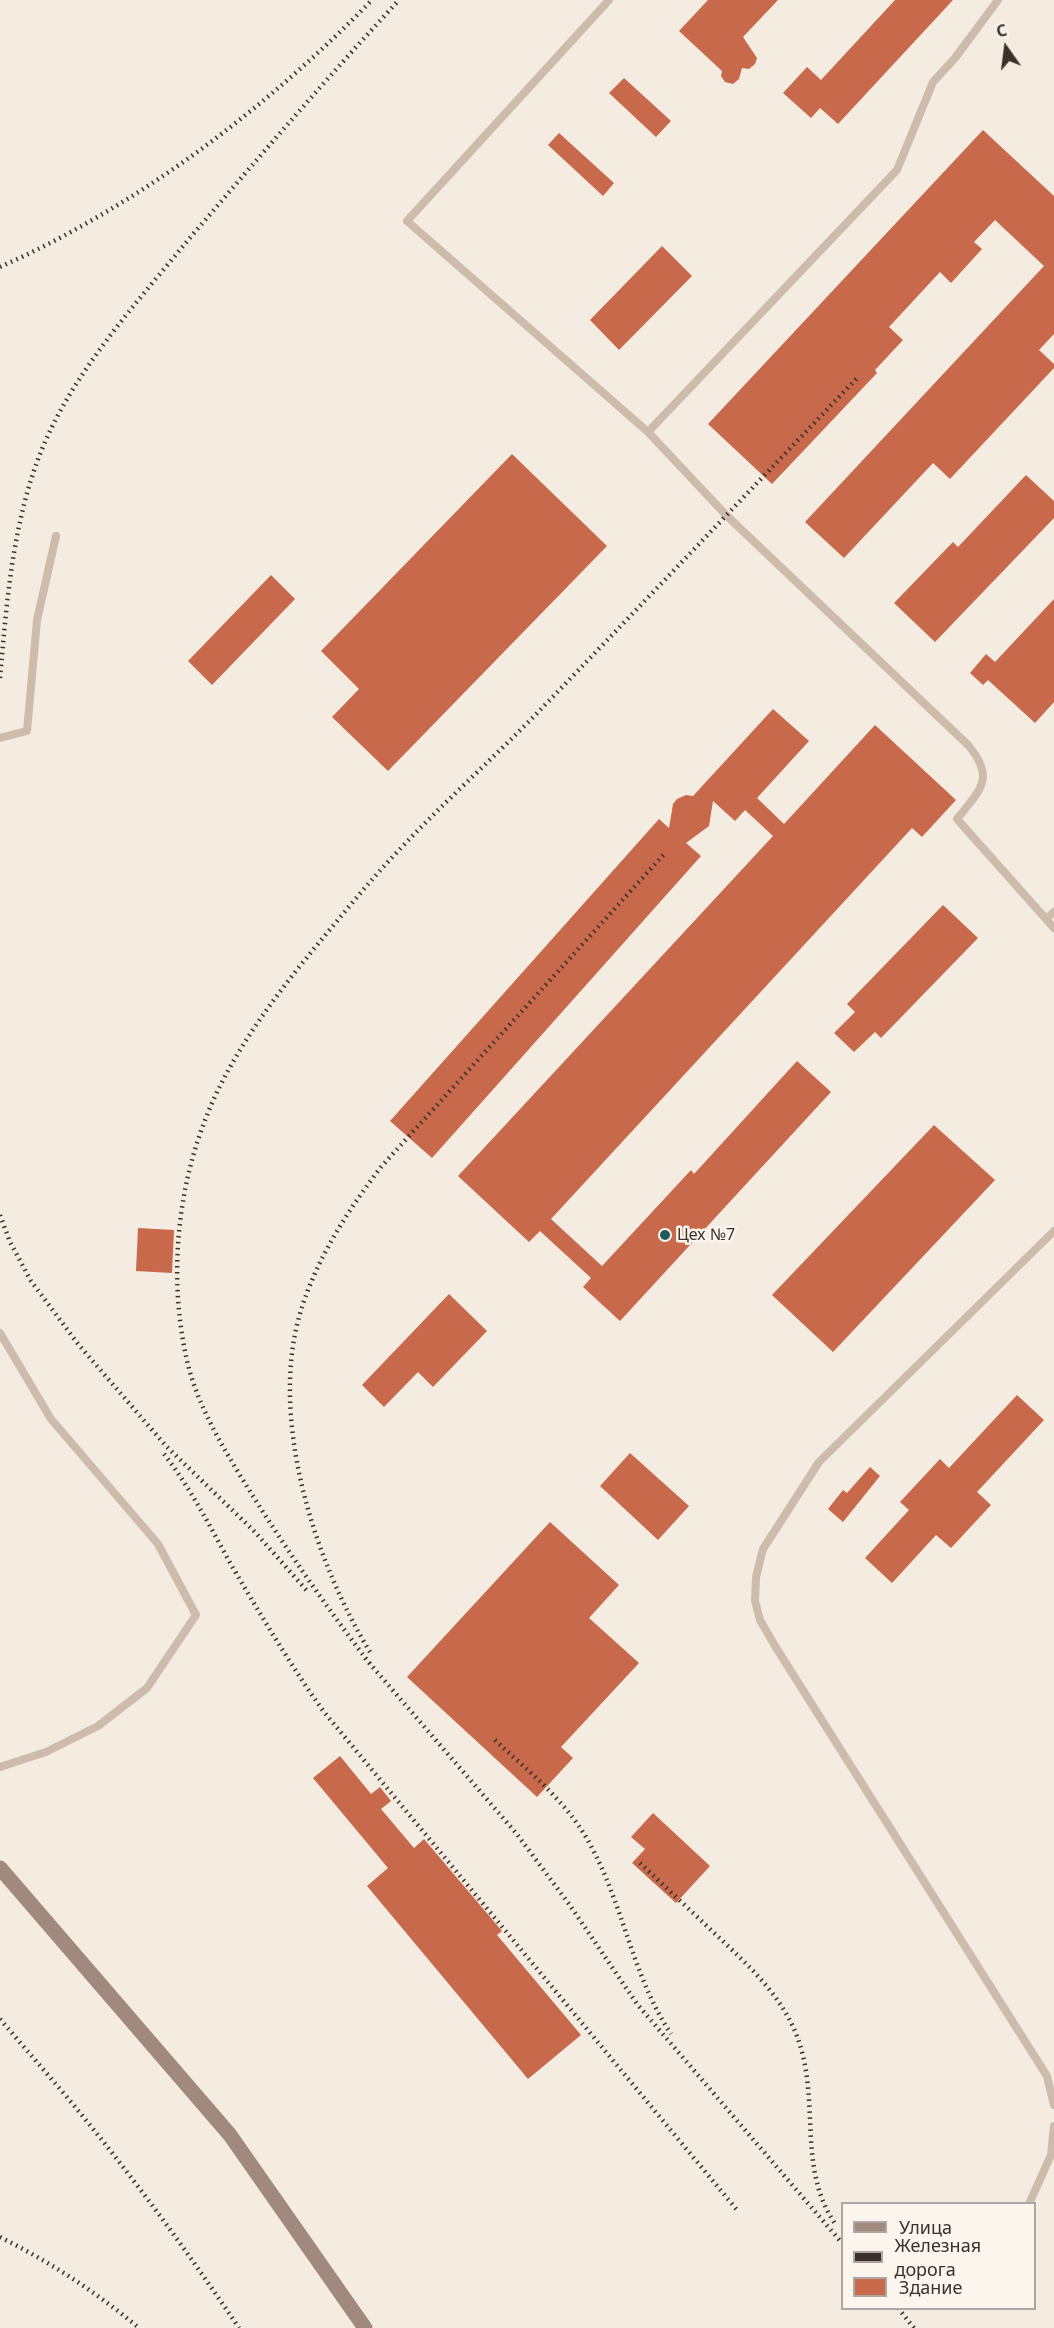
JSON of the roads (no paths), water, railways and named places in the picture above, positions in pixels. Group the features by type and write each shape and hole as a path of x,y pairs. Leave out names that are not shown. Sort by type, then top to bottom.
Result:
{"main road":[{"path":"0,1868 231,2135 365,2328"}],"lane":[{"path":"609,0 407,221 648,432 726,515 975,754 984,774 983,783 957,819 1054,928"},
{"path":"648,432 897,170 933,82 955,58 998,0"},
{"path":"0,738 27,731 37,620 56,536"},
{"path":"1046,919 1054,912"},
{"path":"1054,1231 819,1462 763,1549 756,1577 755,1601 760,1620 775,1646 1047,2076 1054,2105"},
{"path":"0,1333 51,1419 158,1545 196,1616 147,1689 98,1726 46,1752 0,1767"},
{"path":"1030,2202 1051,2155 1054,2126"}],"railway":[{"path":"0,267 102,214 151,184 198,151 289,79 372,0"},
{"path":"0,678 13,558 25,499 34,470 58,415 91,362 129,311 293,118 399,0"},
{"path":"370,1664 279,1537 231,1461 204,1410 191,1374 180,1323 177,1255 186,1187 205,1121 218,1090 240,1050 266,1011 307,957 371,881 418,830 543,707 859,376"},
{"path":"370,1652 350,1616 316,1534 303,1490 294,1445 290,1401 291,1358 299,1317 306,1296 333,1238 381,1167 666,852"},
{"path":"0,1215 10,1242 31,1281 78,1344 166,1446 255,1532 308,1592"},
{"path":"164,1454 192,1496 277,1641 324,1712 737,2210"},
{"path":"365,1658 516,1833 569,1904 637,2004 841,2242"},
{"path":"495,1740 561,1803 583,1832 603,1871 647,1989 671,2034"},
{"path":"640,1863 753,1971 767,1986 789,2019 803,2056 807,2078 813,2164 825,2205 836,2225"},
{"path":"0,2019 134,2181 239,2328"},
{"path":"0,2237 72,2278 139,2328"},
{"path":"900,2310 914,2328"}],"place":[{"name":"Цех №7","path":"665,1235"}]}
